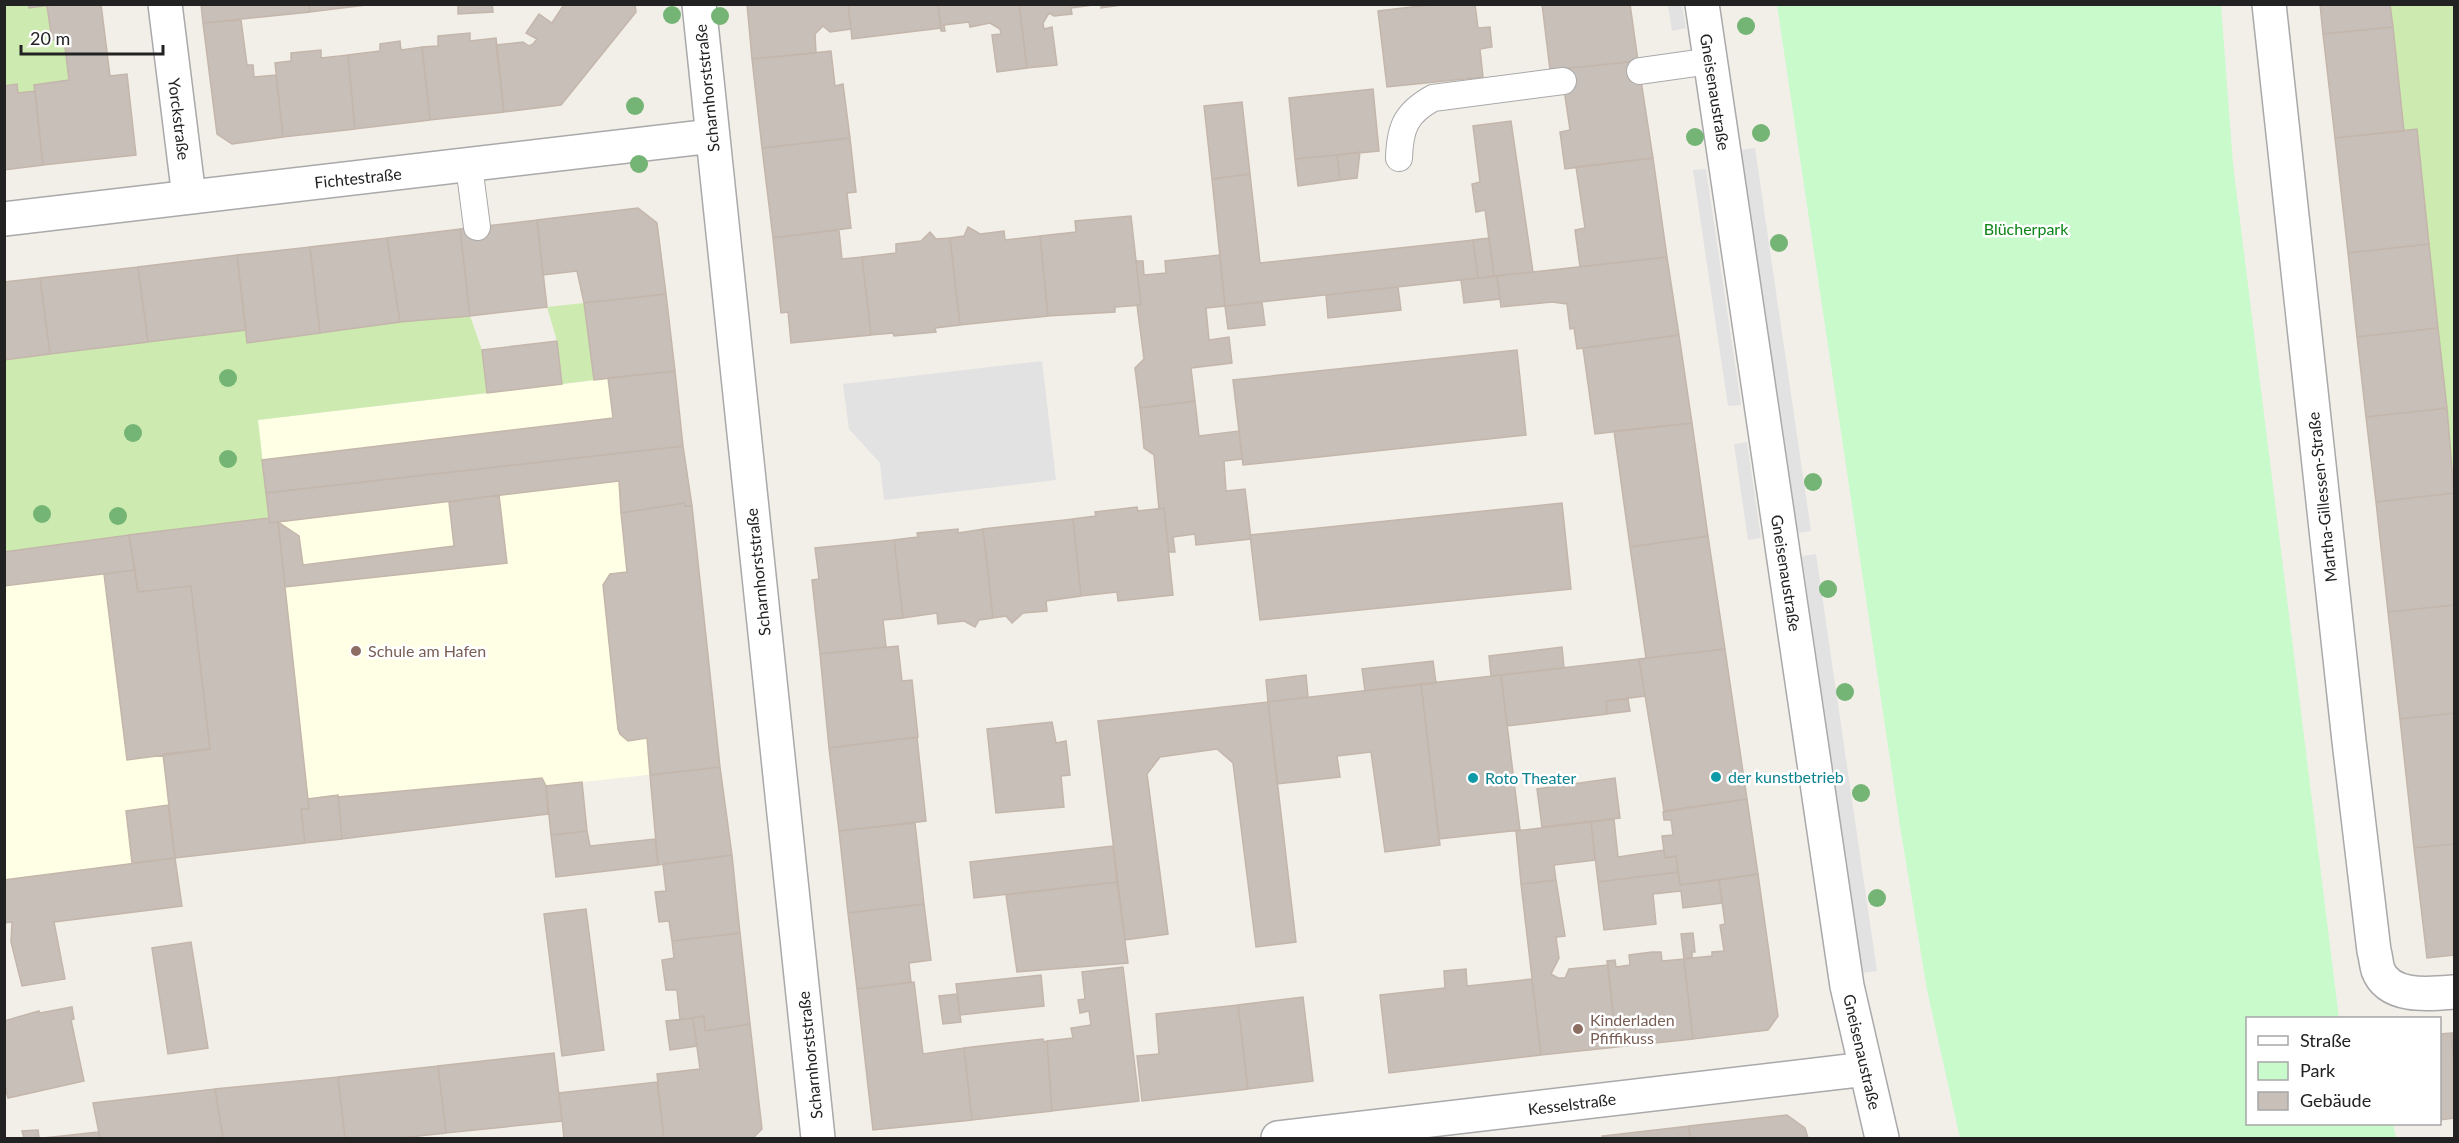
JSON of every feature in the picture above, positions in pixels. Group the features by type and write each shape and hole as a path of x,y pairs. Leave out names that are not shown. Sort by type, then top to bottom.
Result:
{"street":[{"name":"Yorckstraße","path":"165,4 189,197"},
{"name":"Scharnhorststraße","path":"699,4 819,1138"},
{"name":"Gneisenaustraße","path":"1702,4 1847,986 1882,1138"},
{"name":"Martha-Gillessen-Straße","path":"2269,4 2374,951 2379,971 2390,985 2405,993 2454,992"},
{"name":"Fichtestraße","path":"4,219 712,136"},
{"name":"Kesselstraße","path":"1278,1138 1866,1070"}],"lane":[{"path":"1640,71 1711,61"},
{"path":"1399,158 1402,128 1418,106 1433,98 1563,81"},
{"path":"469,166 477,227"}],"shaded area":[{"path":"1668,5 1682,5 1686,28 1672,31"},
{"path":"1755,148 1811,531 1798,533 1741,150"},
{"path":"1706,169 1741,405 1728,406 1693,170"},
{"path":"1042,361 1056,480 884,500 880,463 849,429 843,384"},
{"name":"Schule am Hafen","path":"675,371 720,767 546,786 548,814 5,880 4,552 269,518 258,420"},
{"path":"1747,442 1761,538 1748,540 1734,444"},
{"path":"1816,554 1877,971 1862,973 1802,556"}],"green space":[{"path":"4,5 29,5 30,8 47,6 52,40 64,39 69,80 35,91 18,93 17,84 5,86"},
{"name":"Blücherpark","path":"1777,5 2221,5 2233,164 2339,1017 2246,1017 2246,1125 2393,1125 2396,1138 1960,1138 1927,990 1900,826"},
{"path":"2390,5 2454,5 2454,482 2417,130 2404,131"},
{"path":"584,303 594,380 562,384 557,341 547,307"},
{"path":"470,316 482,350 487,393 258,420 269,518 5,552 4,360 246,330 248,343 400,322"}],"building":[{"path":"29,4 58,4 29,8"},
{"path":"101,4 110,76 127,74 136,155 43,165 34,85 69,80 64,39 52,40 47,6"},
{"path":"201,4 309,4 310,12 203,23"},
{"path":"309,4 375,4 310,12"},
{"path":"458,4 492,4 493,12 458,14"},
{"path":"561,4 635,4 636,12 561,105 504,112 496,45 523,42 529,46 533,44 537,39 526,33 539,14 552,23 563,6"},
{"path":"747,4 848,4 851,29 830,32 823,26 815,34 816,53 752,59"},
{"path":"848,4 938,4 941,28 852,39"},
{"path":"938,4 1019,4 1027,68 997,72 992,35 1001,34 1000,29 990,23 970,27 969,22 944,25 945,31 941,31"},
{"path":"1019,4 1100,4 1071,8 1072,14 1054,16 1049,13 1043,23 1044,29 1052,27 1057,65 1027,68"},
{"path":"1101,4 1121,4 1121,5 1101,8"},
{"path":"1437,4 1475,4 1478,28 1490,27 1492,47 1480,49 1483,77 1387,87 1378,11"},
{"path":"1542,4 1630,4 1638,61 1550,70"},
{"path":"2320,4 2390,4 2393,27 2323,34"},
{"path":"241,20 247,65 253,65 254,77 276,75 283,137 232,144 217,134 203,23"},
{"path":"2393,27 2404,131 2335,138 2323,34"},
{"path":"470,33 470,41 496,38 504,112 430,120 422,47 438,46 438,36"},
{"path":"400,41 401,50 422,47 430,120 355,129 348,55 380,51 380,44"},
{"path":"321,50 321,58 348,55 355,129 283,137 275,63 291,61 291,53"},
{"path":"831,51 835,86 843,84 850,138 762,148 752,59"},
{"path":"1638,61 1653,158 1565,169 1560,132 1570,130 1561,69"},
{"path":"17,84 18,93 35,91 43,165 4,170 4,86"},
{"path":"1373,89 1379,151 1295,159 1289,98"},
{"path":"1242,102 1250,174 1212,179 1204,106"},
{"path":"1511,121 1533,272 1494,276 1485,210 1476,212 1472,184 1480,182 1473,126"},
{"path":"2417,129 2429,244 2348,253 2335,138"},
{"path":"850,138 856,192 847,193 851,228 773,238 762,148"},
{"path":"1360,152 1357,178 1340,180 1337,155"},
{"path":"1337,155 1340,180 1298,186 1295,159"},
{"path":"1653,158 1667,257 1580,267 1575,230 1585,228 1576,167"},
{"path":"1250,174 1260,263 1473,240 1478,278 1225,306 1212,179"},
{"path":"638,208 657,223 666,294 584,303 577,271 543,275 537,220"},
{"path":"1131,216 1141,305 1115,307 1115,312 1048,316 1040,236 1076,232 1075,221"},
{"path":"537,220 547,307 470,316 460,229"},
{"path":"968,227 980,234 1004,231 1005,240 1040,236 1048,316 960,325 950,238 964,236"},
{"path":"460,229 470,316 400,322 387,238"},
{"path":"839,230 842,259 862,257 871,335 791,343 788,312 781,313 773,238"},
{"path":"930,232 936,239 950,238 960,325 935,328 936,332 894,336 893,333 871,335 862,257 896,253 896,244 921,241"},
{"path":"387,238 400,322 320,333 310,247"},
{"path":"1489,238 1494,276 1478,278 1473,240"},
{"path":"2429,244 2438,328 2357,337 2348,253"},
{"path":"310,247 320,333 247,343 237,255"},
{"path":"237,255 246,330 148,342 138,267"},
{"path":"1220,255 1225,306 1206,308 1209,340 1229,337 1232,363 1191,368 1195,401 1140,408 1135,368 1144,359 1137,305 1141,305 1136,261 1143,261 1144,275 1166,273 1165,261"},
{"path":"1667,257 1679,335 1577,349 1574,328 1570,329 1567,304 1552,302 1501,307 1497,276"},
{"path":"138,267 148,342 50,354 40,278"},
{"path":"1497,276 1500,299 1464,303 1461,280"},
{"path":"40,278 50,354 4,360 4,282"},
{"path":"1398,287 1401,310 1328,318 1326,295"},
{"path":"666,294 675,371 594,380 584,303"},
{"path":"1262,302 1265,325 1228,329 1225,306"},
{"path":"2438,328 2447,408 2366,417 2357,337"},
{"path":"1679,335 1692,423 1595,434 1583,348"},
{"path":"557,341 562,384 487,393 482,350"},
{"path":"1517,350 1526,435 1243,465 1233,380"},
{"path":"675,371 683,446 266,493 262,460 613,418 608,378"},
{"path":"1195,401 1199,436 1239,431 1242,459 1224,461 1226,491 1245,489 1251,539 1196,545 1195,534 1173,537 1175,552 1169,552 1164,508 1159,509 1154,455 1144,448 1140,408"},
{"path":"2447,408 2454,493 2376,502 2366,417"},
{"path":"1692,423 1708,536 1630,547 1614,431"},
{"path":"683,446 692,506 685,506 684,503 621,513 619,481 270,523 269,518 266,493"},
{"path":"2454,493 2454,605 2388,612 2376,502"},
{"path":"499,495 507,563 285,587 278,522 299,536 303,565 454,546 449,502"},
{"path":"684,503 685,506 692,506 720,767 650,775 647,738 628,741 618,729 603,585 610,574 627,572 621,513"},
{"path":"1562,503 1571,589 1260,620 1250,535"},
{"path":"1137,507 1138,511 1164,508 1173,595 1118,601 1117,592 1081,596 1073,519 1096,516 1095,512"},
{"path":"269,518 270,523 278,522 309,809 301,809 305,843 175,858 163,754 210,749 191,586 138,592 129,535"},
{"path":"1073,519 1081,596 1046,601 1047,611 1023,613 1012,623 1006,616 993,618 983,529"},
{"path":"958,529 958,533 983,529 993,618 979,620 975,627 964,621 938,624 937,613 903,618 894,540 918,537 917,533"},
{"path":"129,535 135,570 4,586 4,552"},
{"path":"1708,536 1725,649 1646,658 1630,547"},
{"path":"894,540 903,618 883,620 886,647 820,654 812,580 819,579 815,548"},
{"path":"135,570 138,592 191,586 210,749 127,760 104,574"},
{"path":"2454,605 2454,713 2400,719 2388,612"},
{"path":"898,646 902,681 912,680 918,737 829,748 820,654"},
{"path":"1562,647 1564,668 1491,676 1489,656"},
{"path":"1725,649 1747,799 1664,811 1639,659"},
{"path":"1639,659 1645,696 1606,701 1607,714 1507,726 1501,675"},
{"path":"1433,661 1436,683 1365,691 1362,669"},
{"path":"1306,675 1308,697 1268,702 1266,680"},
{"name":"Roto Theater","path":"1501,675 1520,830 1439,839 1421,684"},
{"path":"1421,684 1440,845 1385,852 1371,752 1337,756 1340,777 1277,784 1268,702"},
{"path":"1628,699 1630,711 1607,714 1606,701"},
{"path":"1268,702 1296,942 1256,947 1233,763 1217,749 1160,757 1147,774 1168,934 1125,940 1098,721"},
{"path":"2454,713 2454,844 2414,848 2400,719"},
{"path":"1052,722 1056,743 1066,741 1070,775 1061,776 1064,807 996,813 987,729"},
{"path":"917,737 926,821 839,831 829,748"},
{"path":"720,767 732,855 658,865 650,775"},
{"path":"542,778 546,786 548,814 342,839 338,797"},
{"path":"1615,778 1620,818 1542,827 1537,789"},
{"path":"582,782 587,831 551,835 546,786"},
{"path":"338,795 342,839 305,843 301,809 309,809 308,799"},
{"path":"1747,799 1758,874 1680,885 1676,856 1665,858 1662,836 1673,835 1671,820 1664,820 1663,812"},
{"path":"168,805 175,858 132,863 126,811"},
{"path":"1614,819 1618,857 1664,850 1665,858 1676,856 1678,872 1598,882 1591,822"},
{"path":"1591,822 1595,860 1554,865 1556,880 1521,884 1516,831"},
{"path":"915,823 924,904 848,913 839,831"},
{"path":"587,831 590,846 655,839 658,865 556,877 551,835"},
{"path":"2454,844 2454,955 2427,958 2414,848"},
{"path":"1113,846 1117,882 974,898 970,862"},
{"path":"732,855 740,933 672,941 669,921 659,922 655,892 666,891 663,864"},
{"path":"175,858 182,906 54,922 65,979 22,986 11,942 12,922 4,923 4,880"},
{"path":"1678,872 1680,885 1719,880 1722,903 1683,908 1681,891 1653,894 1656,924 1604,930 1598,882"},
{"path":"1758,874 1778,1016 1768,1030 1693,1039 1684,959 1712,956 1712,952 1724,951 1720,925 1725,924 1719,880"},
{"path":"1556,880 1565,936 1556,937 1559,958 1551,974 1558,978 1565,978 1569,969 1608,965 1617,1047 1541,1055 1521,884"},
{"path":"1117,882 1128,963 1017,972 1006,895"},
{"path":"924,904 931,960 909,963 911,982 857,989 848,913"},
{"path":"586,909 604,1050 562,1056 544,914"},
{"path":"740,933 750,1024 705,1031 704,1016 680,1020 677,990 666,990 662,960 674,958 672,941"},
{"path":"1693,933 1695,952 1692,952 1692,958 1684,959 1681,934"},
{"path":"191,942 208,1048 168,1054 152,948"},
{"path":"1661,952 1662,961 1684,959 1693,1039 1617,1047 1607,961 1615,960 1616,967 1630,965 1629,955"},
{"path":"1123,967 1139,1101 1052,1111 1047,1041 1073,1038 1071,1028 1091,1025 1089,1011 1080,1013 1078,1000 1085,999 1082,972"},
{"path":"1466,969 1467,986 1532,979 1541,1055 1389,1073 1380,995 1445,988 1444,971"},
{"path":"1041,975 1044,1006 960,1015 956,984"},
{"path":"914,982 923,1054 964,1048 972,1120 873,1130 857,989"},
{"path":"957,994 961,1022 943,1024 939,996"},
{"path":"1303,997 1313,1081 1248,1089 1238,1005"},
{"path":"1238,1005 1248,1089 1142,1101 1137,1056 1159,1054 1156,1014"},
{"path":"72,1007 74,1019 71,1020 84,1081 8,1098 4,1082 4,1021 39,1011 40,1013"},
{"path":"704,1016 705,1031 750,1024 762,1129 753,1138 664,1138 657,1074 700,1069 693,1018"},
{"path":"693,1018 697,1046 670,1050 666,1021"},
{"path":"2451,1033 2454,1033 2454,1066"},
{"path":"2451,1033 2454,1066 2454,1118 2441,1120 2441,1034"},
{"path":"1043,1039 1044,1042 1047,1041 1052,1111 972,1120 964,1048"},
{"path":"554,1053 562,1121 446,1133 438,1066"},
{"path":"438,1066 446,1133 400,1138 345,1138 338,1077"},
{"path":"338,1077 345,1138 223,1138 215,1089"},
{"path":"657,1082 664,1138 564,1138 559,1093"},
{"path":"215,1089 223,1138 100,1138 93,1103"},
{"path":"1787,1115 1805,1128 1808,1138 1690,1138 1689,1126"},
{"path":"1689,1126 1690,1138 1603,1138 1602,1136"},
{"path":"38,1130 39,1138 24,1138 22,1131"},
{"path":"98,1132 100,1138 43,1138"}],"place":[{"name":"Schule am Hafen","path":"356,651"},
{"name":"der kunstbetrieb","path":"1716,777"},
{"name":"Roto Theater","path":"1473,778"},
{"name":"Kinderladen Pfiffikuss","path":"1578,1029"}]}
